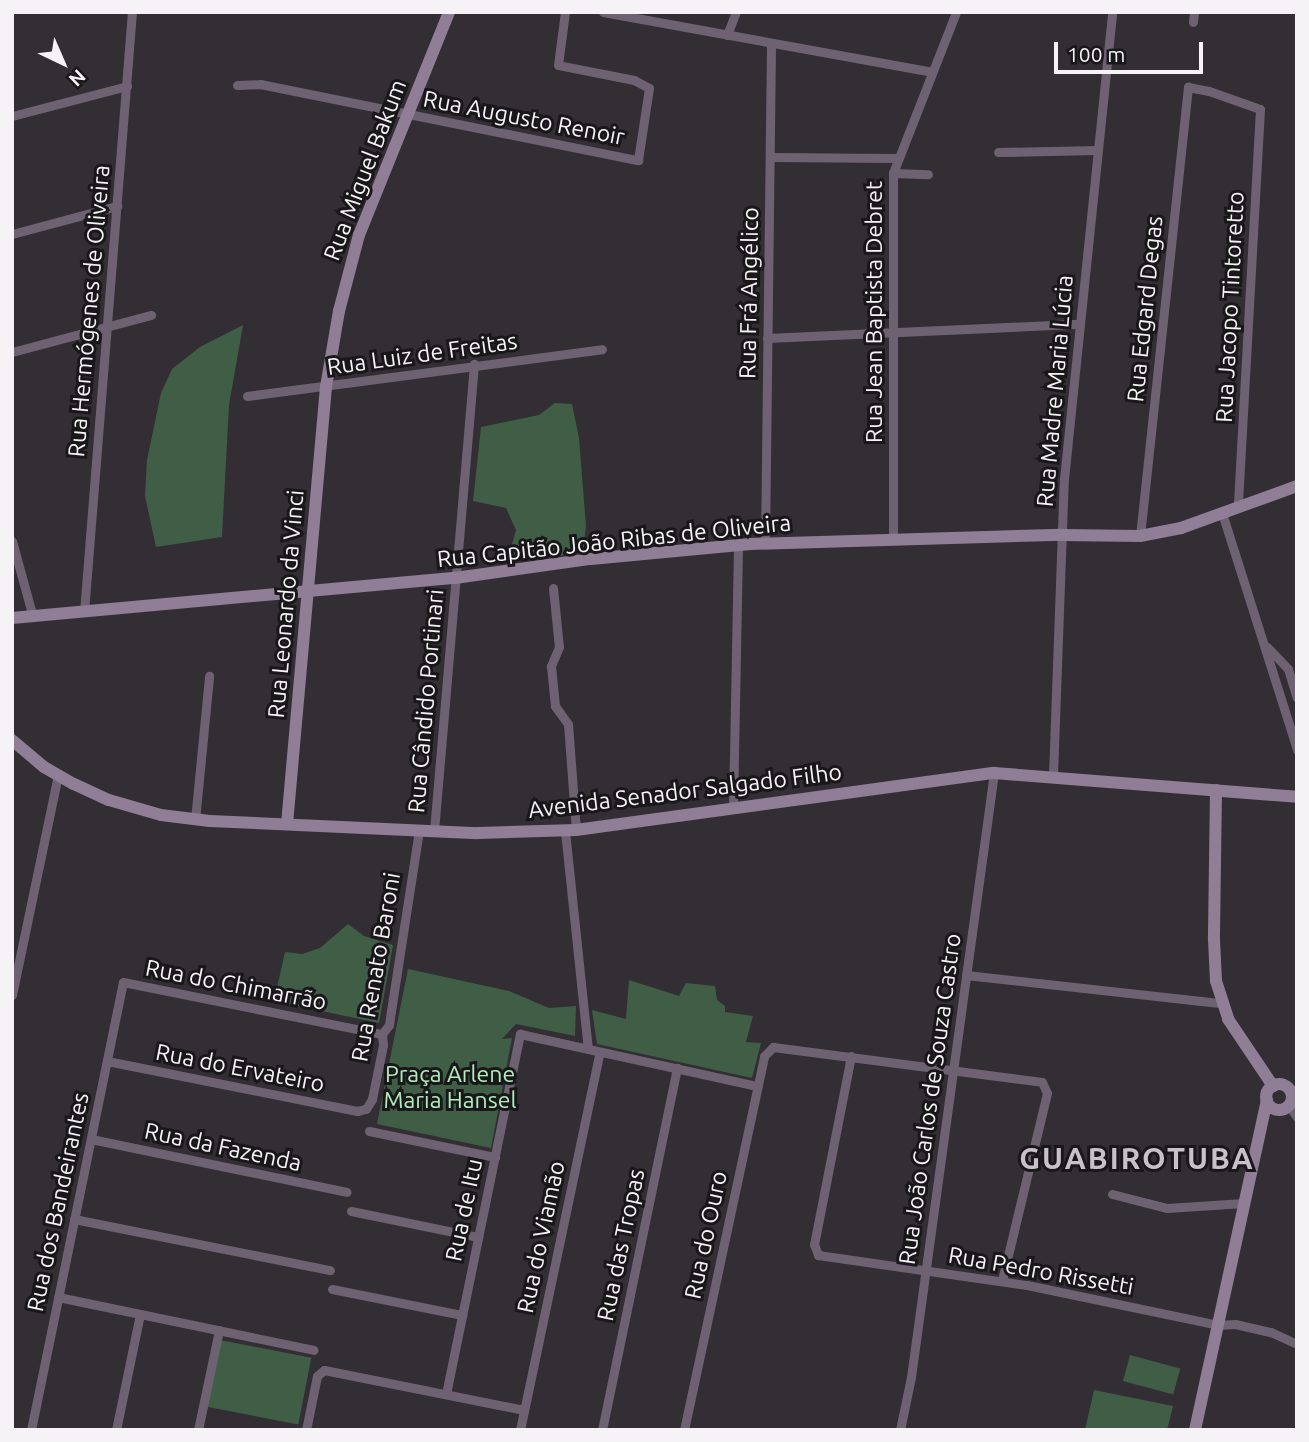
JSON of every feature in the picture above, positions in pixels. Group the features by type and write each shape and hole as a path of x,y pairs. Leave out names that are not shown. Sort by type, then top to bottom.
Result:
{"street":[{"name":"Rua Hermógenes de Oliveira","path":"84,612 132,12"},
{"name":"Rua Miguel Bakum","path":"326,387 349,266 449,12"},
{"name":"Rua Augusto Renoir","path":"237,85 260,84 638,160 649,88 634,80 558,65 565,12"},
{"path":"603,12 932,72"},
{"path":"727,35 736,12"},
{"name":"Rua Jean Baptista Debret","path":"893,540 893,173 896,158 956,12"},
{"name":"Rua Madre Maria Lúcia","path":"1053,775 1064,479 1112,12"},
{"name":"Rua Frá Angélico","path":"765,544 771,43"},
{"path":"12,116 127,86"},
{"name":"Rua Jacopo Tintoretto","path":"1188,87 1209,91 1260,109 1238,507"},
{"name":"Rua Edgard Degas","path":"1140,536 1188,87"},
{"path":"998,152 1098,150"},
{"path":"770,157 896,158"},
{"path":"893,173 928,174"},
{"path":"12,234 117,206"},
{"path":"12,352 151,316"},
{"path":"768,338 1080,324"},
{"name":"Rua Luiz de Freitas","path":"247,396 602,349"},
{"name":"Rua Cândido Portinari","path":"434,831 474,365"},
{"name":"Rua Leonardo da Vinci","path":"287,824 326,387"},
{"name":"Rua Capitão João Ribas de Oliveira","path":"12,618 456,578 591,559 738,545 1062,535 1140,536 1166,532 1297,486"},
{"path":"1222,513 1266,645 1297,750"},
{"path":"12,541 33,617"},
{"path":"733,808 738,545"},
{"path":"553,589 559,647 551,666 555,706 568,724 570,830 588,1049 757,1086"},
{"path":"1266,645 1288,669 1297,698"},
{"path":"195,820 209,676"},
{"name":"Avenida Senador Salgado Filho","path":"12,740 58,775 125,805 195,820 419,831 502,834 570,830 994,773 1053,775 1297,797"},
{"name":"Rua João Carlos de Souza Castro","path":"900,1430 911,1377 994,773"},
{"path":"12,995 58,775"},
{"path":"1216,790 1214,951 1221,1003 1234,1028 1292,1094 1289,1106"},
{"name":"Rua Renato Baroni","path":"366,1109 372,1099 383,1045 382,1034 388,1025 391,1011 419,831"},
{"path":"966,975 1221,1003"},
{"name":"Rua do Chimarrão","path":"123,982 382,1034"},
{"name":"Rua dos Bandeirantes","path":"31,1430 123,982"},
{"name":"Rua de Itu","path":"446,1394 520,1034 588,1049"},
{"name":"Rua do Ouro","path":"684,1430 757,1086 769,1049 777,1047 851,1056"},
{"name":"Rua do Viamão","path":"520,1430 600,1052"},
{"path":"851,1056 1039,1081 1045,1085 1047,1093 1002,1280"},
{"name":"Rua Pedro Rissetti","path":"851,1056 815,1252 821,1256 1002,1280 1218,1325 1235,1324 1271,1332 1297,1344"},
{"name":"Rua do Ervateiro","path":"107,1061 357,1111 366,1109"},
{"name":"Rua das Tropas","path":"602,1430 677,1068"},
{"path":"1195,1430 1267,1093 1286,1086"},
{"path":"1267,1100 1278,1110 1289,1106"},
{"path":"1289,1106 1297,1117"},
{"path":"369,1131 495,1157"},
{"name":"Rua da Fazenda","path":"91,1139 347,1192"},
{"path":"1112,1194 1167,1208 1244,1203"},
{"path":"351,1211 478,1237"},
{"path":"74,1219 330,1270"},
{"path":"332,1289 462,1315"},
{"path":"58,1297 314,1350"},
{"path":"116,1430 140,1314"},
{"path":"198,1430 219,1330"},
{"path":"306,1430 317,1376 321,1371 524,1410"}],"green space":[{"path":"243,325 229,405 222,537 156,547 145,496 147,460 161,393 172,369 200,347"},
{"path":"555,403 572,404 579,438 586,526 583,551 542,559 509,555 516,530 506,508 473,501 481,427 539,415"},
{"path":"348,924 364,936 393,945 379,1023 274,1001 285,952 302,954 320,948"},
{"name":"Praça Arlene Maria Hansel","path":"408,969 509,991 549,1008 576,1006 575,1036 516,1024 502,1039 512,1038 491,1148 377,1124"},
{"path":"629,980 679,996 686,983 715,986 717,1000 725,1006 725,1012 753,1016 746,1042 761,1043 752,1078 597,1044 592,1010 626,1019"},
{"path":"220,1340 311,1358 298,1424 207,1407"},
{"path":"1130,1355 1180,1368 1173,1395 1123,1381"},
{"path":"1094,1390 1173,1406 1167,1430 1085,1430"}],"district":[{"name":"GUABIROTUBA","path":"1137,1158"}]}
